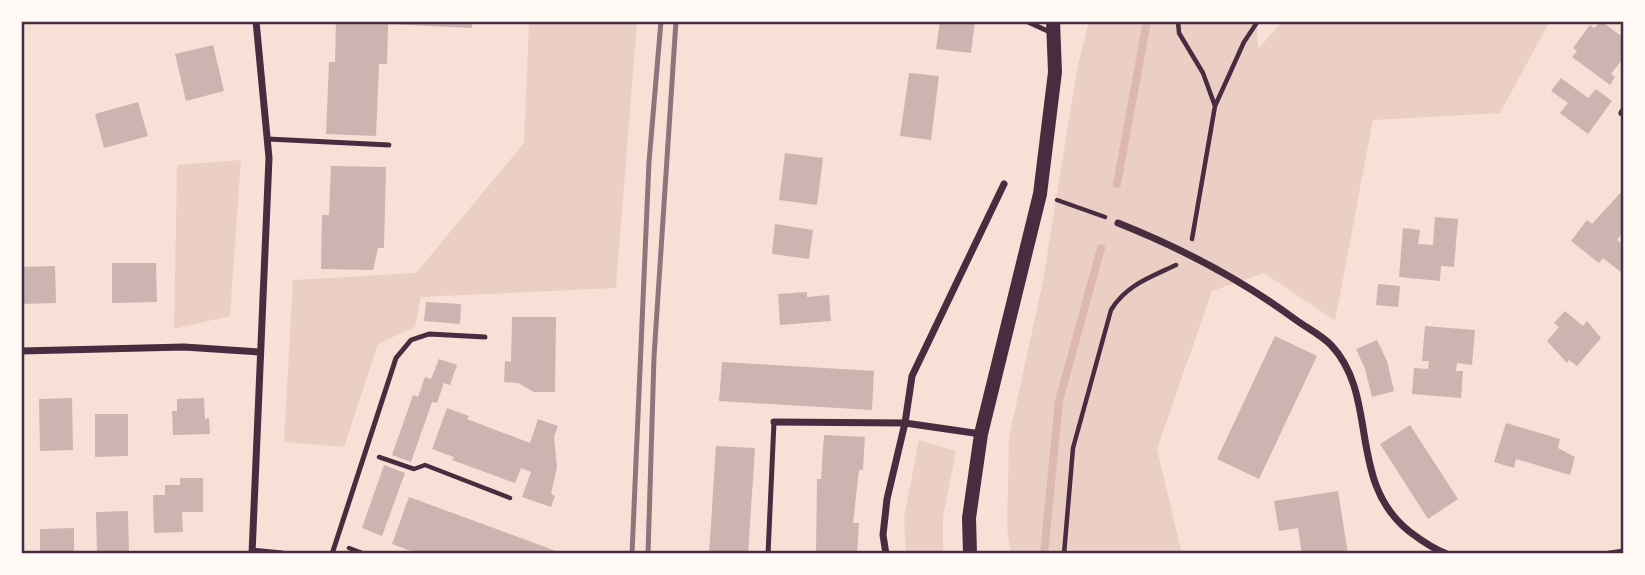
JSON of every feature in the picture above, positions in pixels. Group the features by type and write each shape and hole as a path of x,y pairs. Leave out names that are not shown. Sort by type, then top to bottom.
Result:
{"main road":[{"path":"970,554 969,518 981,433 1040,194 1055,72 1054,27"}],"street":[{"path":"256,21 268,139 252,553 282,554"},
{"path":"886,554 883,535 887,499 905,423 912,376 1004,184"},
{"path":"1118,223 1189,255 1273,302 1330,344 1352,381 1366,455 1383,504 1402,525 1425,543 1447,554"},
{"path":"21,351 184,347 259,352"},
{"path":"774,422 905,423 981,433"},
{"path":"1610,554 1624,552"}],"lane":[{"path":"1026,21 1054,27"},
{"path":"268,139 388,145"},
{"path":"332,554 396,358 411,340 429,334 485,337"},
{"path":"768,554 774,422"}],"path":[{"path":"1178,21 1179,33 1203,73 1215,106"},
{"path":"1064,554 1073,448 1111,310 1119,297 1132,286 1181,263 1189,255 1215,106 1244,42 1258,21"},
{"path":"1040,194 1118,223"},
{"path":"394,461 414,469 425,465 510,498"}],"shaded area":[{"path":"529,21 637,21 616,288 421,297 415,327 378,344 344,447 284,442 293,280 416,273 524,143"},
{"path":"1089,21 1257,21 1258,49 1283,21 1550,21 1500,113 1373,120 1335,321 1264,273 1212,291 1157,449 1182,554 1011,554 1007,528 1009,437 1043,281 1077,69"},
{"path":"241,160 230,316 174,329 177,165"},
{"path":"919,440 956,451 943,516 943,554 906,554 904,517"}],"building":[{"path":"336,21 472,21 472,28 388,24 387,64 379,64 376,136 326,134 329,62 335,62"},
{"path":"940,21 975,21 971,53 936,49"},
{"path":"1601,21 1624,38 1624,57 1611,74 1615,77 1610,85 1572,57 1577,51 1573,48 1590,25 1594,28"},
{"path":"213,45 224,91 186,101 175,54"},
{"path":"909,73 939,76 931,140 900,136"},
{"path":"1561,78 1588,98 1596,89 1612,101 1588,134 1560,113 1568,103 1551,91"},
{"path":"138,102 148,136 104,148 95,114"},
{"path":"785,153 823,158 817,205 779,200"},
{"path":"331,166 386,167 384,248 378,248 373,270 321,269 322,215 329,215"},
{"path":"1624,189 1624,231 1617,240 1624,245 1622,273 1603,258 1599,263 1571,241 1587,220 1592,224"},
{"path":"1435,217 1458,219 1454,267 1441,266 1440,281 1399,277 1403,228 1420,230 1418,244 1433,245"},
{"path":"775,224 813,230 809,259 772,254"},
{"path":"112,263 156,263 157,302 112,303"},
{"path":"55,266 56,303 21,304 21,267"},
{"path":"1378,284 1400,286 1398,307 1376,305"},
{"path":"807,292 807,297 829,295 831,321 780,325 778,294"},
{"path":"426,302 461,304 460,324 424,321"},
{"path":"1565,311 1583,326 1587,321 1601,338 1577,366 1569,360 1567,363 1547,341 1559,327 1554,323"},
{"path":"512,317 556,317 555,392 534,392 518,383 504,382 505,361 511,362"},
{"path":"1425,326 1475,330 1472,365 1457,363 1456,371 1463,371 1461,398 1412,394 1414,368 1428,369 1429,361 1422,361"},
{"path":"1275,336 1317,356 1259,479 1217,459"},
{"path":"1377,340 1387,361 1394,391 1372,397 1365,369 1356,349"},
{"path":"439,359 457,365 450,385 444,383 437,403 432,402 411,462 392,455 413,395 418,397 425,377 431,379"},
{"path":"722,362 874,371 872,410 719,401"},
{"path":"72,398 73,450 40,451 39,399"},
{"path":"204,398 205,419 209,418 210,434 173,435 172,411 177,411 177,399"},
{"path":"447,408 469,416 467,419 530,443 538,419 558,426 554,437 557,467 551,494 555,496 551,507 522,497 531,472 521,468 515,483 452,460 454,457 432,449"},
{"path":"95,414 128,414 128,456 95,457"},
{"path":"1506,423 1560,439 1558,448 1575,457 1570,475 1516,459 1514,468 1494,462"},
{"path":"1410,425 1458,499 1428,519 1380,444"},
{"path":"824,435 865,437 863,470 859,470 853,523 859,523 857,554 816,554 817,479 821,479"},
{"path":"716,446 755,448 748,554 709,554"},
{"path":"384,465 405,473 382,536 362,528"},
{"path":"180,478 203,478 203,512 182,512 183,532 154,533 153,495 165,495 165,485 180,485"},
{"path":"1338,491 1348,554 1302,554 1298,528 1279,531 1274,501"},
{"path":"409,497 556,551 555,554 419,554 392,544"},
{"path":"128,511 129,554 97,554 96,512"},
{"path":"74,528 74,554 40,554 40,529"}],"waterway":[{"path":"1117,184 1147,21"},
{"path":"1044,554 1059,401 1101,248"}],"railway":[{"path":"632,554 649,162 661,21"},
{"path":"648,554 654,357 676,21"}]}
